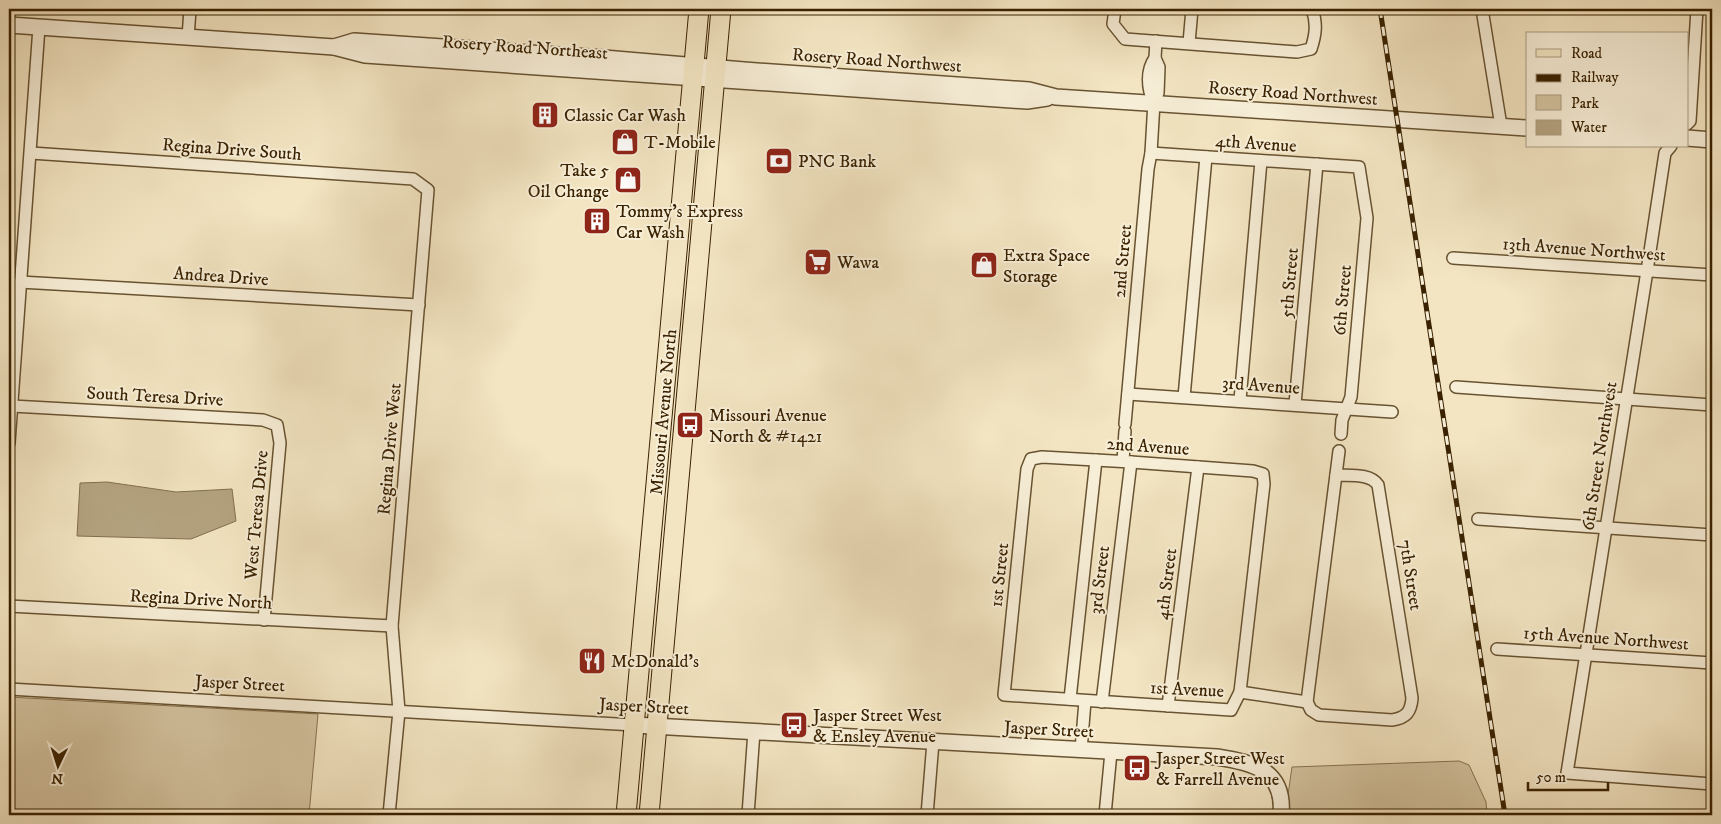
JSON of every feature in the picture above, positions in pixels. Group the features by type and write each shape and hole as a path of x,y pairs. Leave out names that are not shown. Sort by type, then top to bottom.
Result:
{"main road":[{"name":"Missouri Avenue North","path":"626,815 699,9"},
{"name":"Missouri Avenue North","path":"649,815 721,9"},
{"path":"676,268 682,297 677,381 686,402"},
{"path":"665,388 672,400 674,410 670,466 676,508"}],"street":[{"path":"188,38 190,9"},
{"path":"1115,9 1113,24 1125,39 1297,52 1311,49 1316,36 1316,20 1312,9"},
{"path":"1189,43 1192,9"},
{"path":"1482,9 1501,126"},
{"path":"1688,123 1690,121 1697,9"},
{"name":"Rosery Road Northeast","path":"9,25 334,47 364,55 716,73"},
{"path":"9,443 39,27"},
{"name":"2nd Street","path":"1127,461 1125,428 1151,153 1154,102 1149,92 1149,66 1155,58 1156,41"},
{"name":"Rosery Road Northwest","path":"716,73 1029,90 1056,97"},
{"name":"Rosery Road Northwest","path":"716,73 853,89 1028,101 1056,97 1154,102 1526,128"},
{"path":"853,89 866,84 912,87 923,83"},
{"path":"1688,138 1712,140"},
{"name":"6th Street Northwest","path":"1669,148 1665,153 1648,271 1567,773 1712,784"},
{"name":"Regina Drive South","path":"31,153 413,179 428,190"},
{"name":"4th Avenue","path":"1151,153 1359,167"},
{"path":"1184,397 1206,157"},
{"path":"1240,400 1261,161"},
{"name":"5th Street","path":"1295,404 1317,164"},
{"name":"6th Street","path":"1340,434 1342,420 1351,397 1367,218 1359,167"},
{"name":"Regina Drive West","path":"389,815 399,711 392,626 428,190"},
{"name":"13th Avenue Northwest","path":"1453,258 1712,275"},
{"name":"Andrea Drive","path":"20,282 419,305"},
{"path":"1456,387 1712,405"},
{"name":"3rd Avenue","path":"1128,394 1240,400 1392,412"},
{"name":"South Teresa Drive","path":"12,406 263,420 277,425 280,443"},
{"name":"West Teresa Drive","path":"264,620 280,443"},
{"path":"1308,702 1339,451"},
{"name":"2nd Avenue","path":"1031,459 1042,457 1127,461 1254,471 1262,474 1264,484 1240,692"},
{"name":"1st Street","path":"1004,695 1027,469 1031,459"},
{"path":"1070,699 1096,460"},
{"name":"3rd Street","path":"1102,702 1127,461"},
{"name":"4th Street","path":"1168,706 1198,467"},
{"name":"7th Street","path":"1336,475 1368,477 1374,480 1378,486 1412,698 1412,706 1407,714"},
{"path":"1478,518 1712,535"},
{"name":"Regina Drive North","path":"9,606 392,626"},
{"name":"15th Avenue Northwest","path":"1497,649 1712,663"},
{"name":"Jasper Street","path":"9,689 657,727 1217,757 1242,761 1262,768 1273,777 1280,792 1281,815"},
{"name":"1st Avenue","path":"1004,695 1231,710 1240,692 1308,702 1312,710 1319,715 1392,720 1407,714"},
{"path":"1081,750 1085,701"},
{"path":"748,815 754,731"},
{"path":"927,815 933,742"},
{"path":"1105,815 1111,752"}],"green space":[{"path":"9,697 318,714 309,815 9,815"},
{"path":"1459,761 1469,765 1486,802 1487,815 1288,815 1288,795 1292,767"}],"water":[{"path":"107,482 176,492 232,489 236,521 191,539 77,536 80,483"}],"railway":[{"path":"1380,9 1505,815"}],"place":[{"name":"Classic Car Wash","path":"545,115"},
{"name":"T-Mobile","path":"625,142"},
{"name":"PNC Bank","path":"779,161"},
{"name":"Take 5 Oil Change","path":"628,180"},
{"name":"Tommy's Express Car Wash","path":"597,221"},
{"name":"Wawa","path":"818,262"},
{"name":"Extra Space Storage","path":"984,265"},
{"name":"Missouri Avenue North & #1421","path":"690,425"},
{"name":"McDonald's","path":"592,661"},
{"name":"Jasper Street West & Ensley Avenue","path":"794,725"},
{"name":"Jasper Street West & Farrell Avenue","path":"1137,768"}]}
